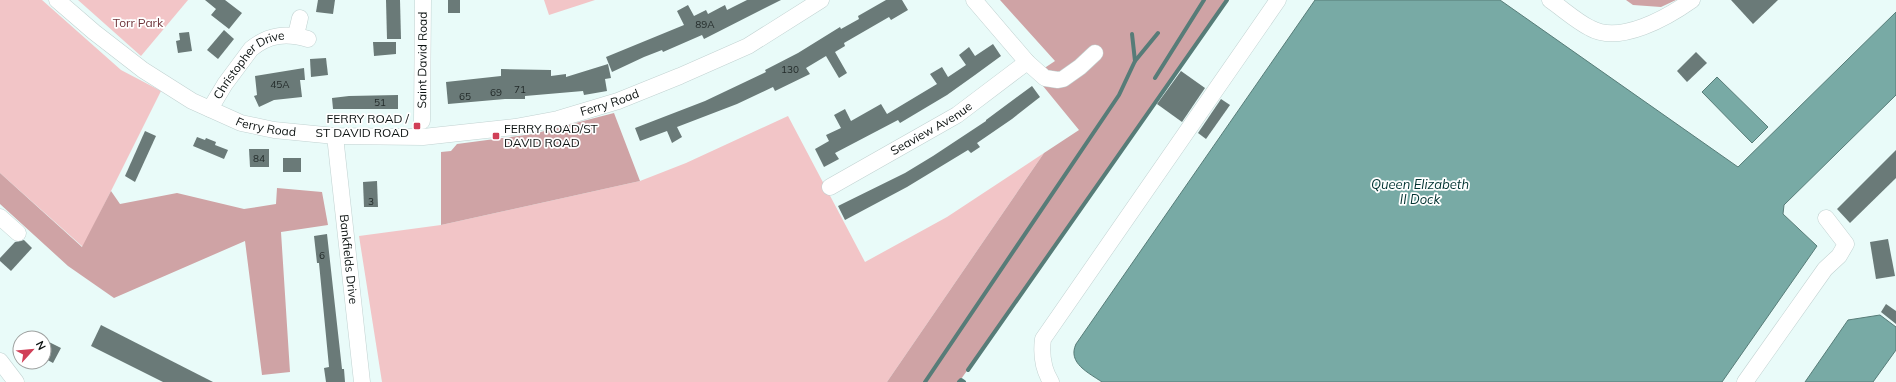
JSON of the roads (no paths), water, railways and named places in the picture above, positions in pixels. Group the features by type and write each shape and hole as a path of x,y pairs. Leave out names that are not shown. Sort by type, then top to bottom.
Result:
{"street":[{"name":"Ferry Road","path":"57,0 94,32 143,70 192,101 241,123 274,130 335,136 423,137 515,127 558,119 618,101 748,46 821,0"},
{"name":"Saint David Road","path":"422,121 423,0"},
{"path":"974,0 1027,62 1046,78 1058,80 1070,75 1095,53"},
{"path":"1051,382 1045,372 1041,350 1042,339 1278,0"},
{"path":"1550,0 1591,29 1608,34 1629,31 1661,20 1692,0"},
{"name":"Christopher Drive","path":"210,109 225,84 251,49 270,36 302,37 300,18"},
{"name":"Seaview Avenue","path":"830,187 957,115 1027,62"},
{"name":"Bankfields Drive","path":"335,136 362,382"},
{"path":"0,217 18,233"},
{"path":"1745,382 1825,269 1839,256 1846,244 1826,218"},
{"path":"0,361 16,382"}],"water":[{"name":"Queen Elizabeth II Dock","path":"1315,0 1500,0 1738,167 1896,12 1896,95 1784,205 1783,214 1817,246 1722,382 1102,382 1081,367 1077,362 1074,357 1076,344"},
{"path":"1717,77 1768,127 1752,143 1702,92"},
{"path":"1880,315 1896,327 1896,350 1873,382 1805,382 1848,320"}],"waterway":[{"path":"1155,78 1204,0"},
{"path":"968,370 1227,0"},
{"path":"925,382 1119,95 1135,61 1158,33"},
{"path":"1132,34 1135,61"},
{"path":"959,382 961,380 964,382"}],"place":[{"name":"FERRY ROAD / ST DAVID ROAD","path":"417,126"},
{"name":"FERRY ROAD/ST DAVID ROAD","path":"496,136"}],"park label":[{"name":"Torr Park","path":"138,23"}]}
